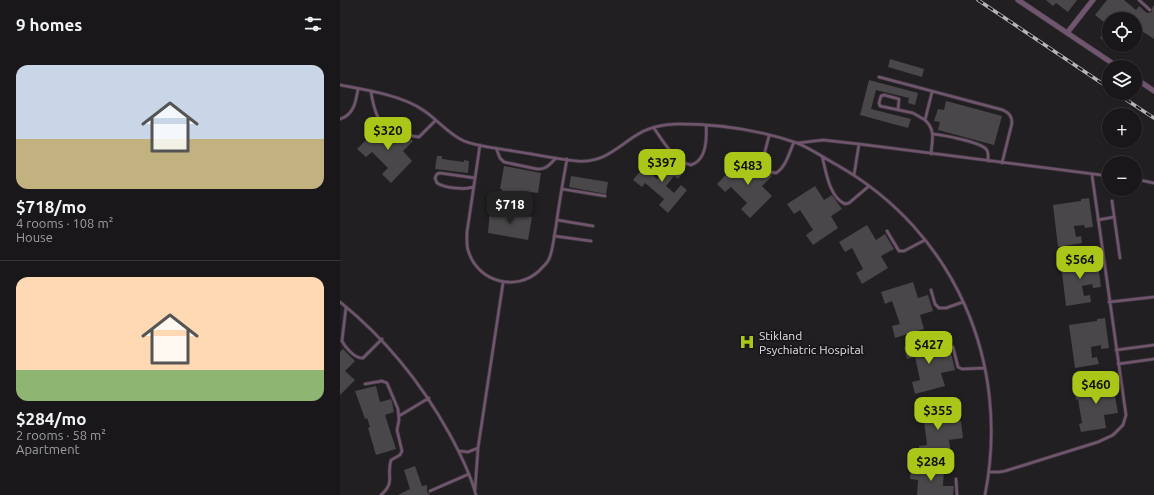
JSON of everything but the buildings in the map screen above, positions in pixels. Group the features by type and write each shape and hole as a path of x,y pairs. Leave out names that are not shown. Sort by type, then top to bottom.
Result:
{"street":[{"path":"1018,0 1108,60"},
{"path":"1067,33 1093,0"},
{"path":"1142,83 1154,91"}],"lane":[{"path":"1139,0 1150,10"},
{"path":"879,77 1003,110 1008,113 1012,123 1002,163"},
{"path":"340,85 400,99 424,110 455,137 465,142 496,148 556,158 589,161 608,155 636,135 654,128 677,124 706,125 742,129 798,143 854,175 905,216 925,240 944,267 971,317 979,340 991,400 992,432 989,472 985,495"},
{"path":"340,119 351,112 355,104 358,89"},
{"path":"371,92 377,114 383,126 388,131 392,132 402,128 412,136 419,137 435,120"},
{"path":"925,120 932,92"},
{"path":"898,110 899,99 884,95 880,98 880,106 898,110 913,113 930,124 933,134 930,154"},
{"path":"654,128 671,151 683,162 691,165 696,163 705,149 707,137 706,125"},
{"path":"933,134 947,136 984,147 988,152 988,161"},
{"path":"769,136 762,163 770,172 776,173 780,170 794,142"},
{"path":"798,143 823,140 1102,176"},
{"path":"854,175 859,144"},
{"path":"480,145 467,232 468,253 473,263 485,276 503,282 520,281 530,278 536,274 549,259 567,159"},
{"path":"496,148 500,158 504,162 537,169 547,167 556,158"},
{"path":"822,156 832,189 841,202 845,204 849,203 869,186"},
{"path":"474,187 462,189 440,185 436,183 435,178 437,174 440,173 475,178"},
{"path":"989,472 1005,471 1098,442 1113,434 1123,425 1126,415 1092,175"},
{"path":"1142,180 1154,183"},
{"path":"562,189 604,196"},
{"path":"1112,201 1120,258"},
{"path":"1098,220 1114,217"},
{"path":"557,220 593,226"},
{"path":"887,231 899,251 904,251 925,240"},
{"path":"554,236 591,241"},
{"path":"476,494 478,448 503,282"},
{"path":"931,290 935,304 938,308 946,308 963,302"},
{"path":"1109,302 1154,297"},
{"path":"340,302 382,340 402,363 428,398 459,451 476,494"},
{"path":"346,307 342,341 354,355 358,358 363,358 382,340"},
{"path":"1116,350 1154,345"},
{"path":"953,347 958,367 962,369 985,368"},
{"path":"1118,364 1154,359"},
{"path":"365,384 382,381 387,383 399,416 397,430 402,451 398,456 391,460 391,480 387,490 381,495"},
{"path":"399,416 428,398"},
{"path":"459,451 468,452 478,448"},
{"path":"430,491 469,474"},
{"path":"956,479 957,495"}],"railway":[{"path":"978,0 1102,83"},
{"path":"1127,100 1154,118"}],"place":[{"name":"Stikland Psychiatric Hospital","path":"747,342"}]}
